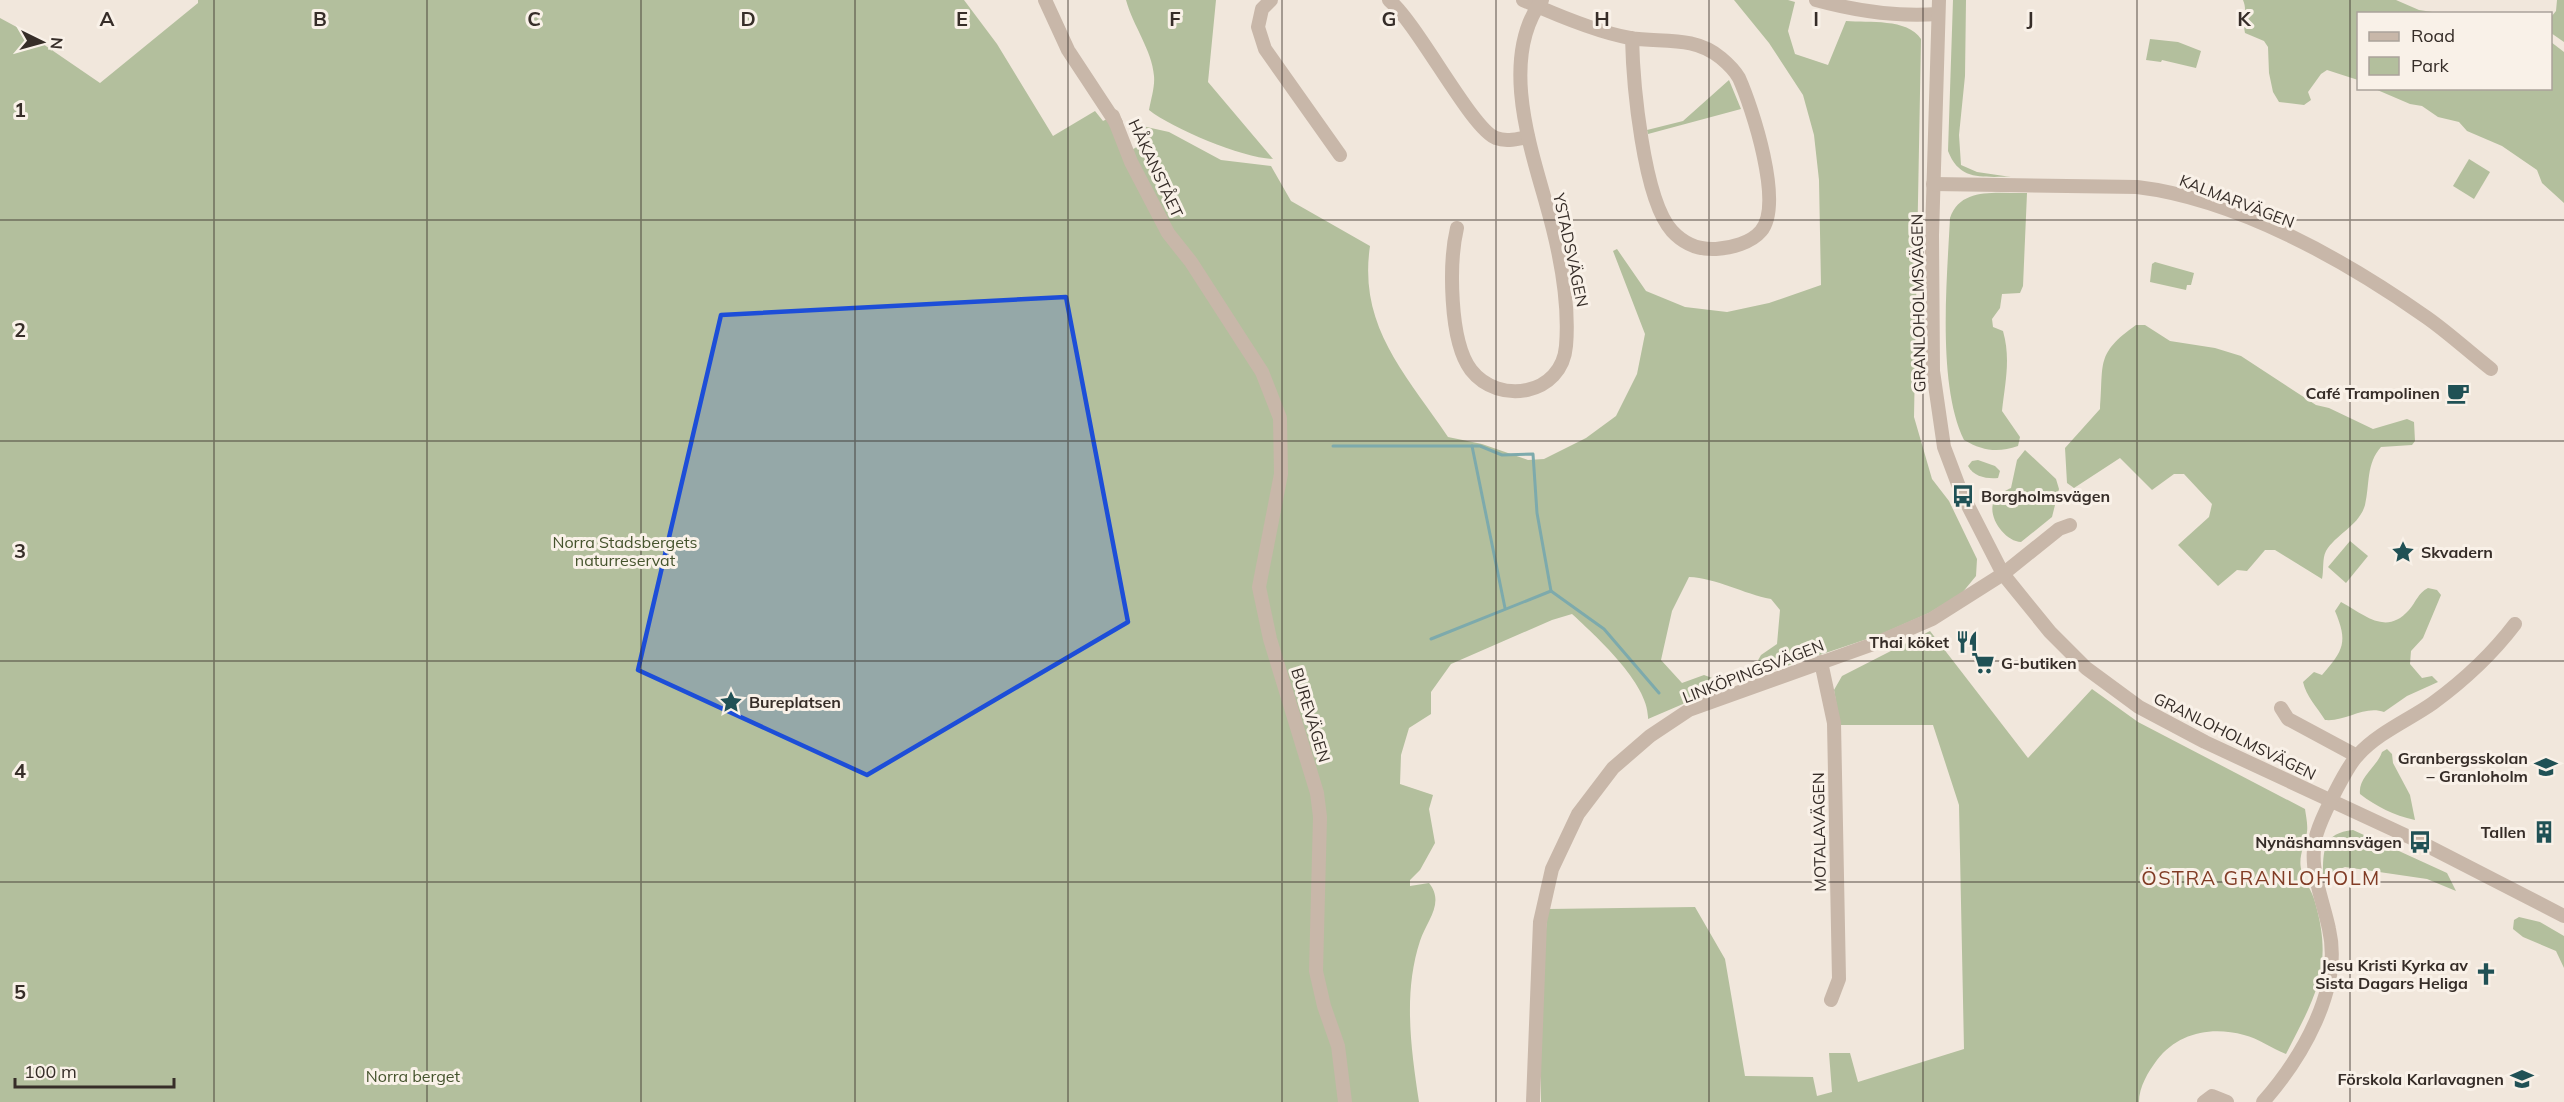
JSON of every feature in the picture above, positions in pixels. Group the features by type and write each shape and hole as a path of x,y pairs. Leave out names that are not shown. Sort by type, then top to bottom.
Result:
{"street":[{"name":"HÅKANSTÅET","path":"1045,0 1068,50 1113,116 1131,162 1168,233 1191,262 1245,345"},
{"path":"1271,0 1262,9 1258,27 1265,49 1340,155"},
{"path":"1389,0 1416,34 1466,106 1494,138 1507,140 1528,137"},
{"path":"1523,0 1540,3 1605,32 1632,38 1696,44 1720,57 1737,75 1758,136 1769,192 1768,214 1762,231 1744,243 1727,249 1695,248 1672,231 1663,219 1652,182 1642,134 1633,79 1632,38"},
{"path":"1816,0 1864,11 1916,16 1938,14"},
{"name":"GRANLOHOLMSVÄGEN","path":"1939,0 1933,184 1933,371 1940,431 1961,492 2003,574 2050,632 2086,668 2139,707 2205,742 2420,842 2564,916"},
{"name":"YSTADSVÄGEN","path":"1457,228 1452,247 1454,299 1461,350 1469,367 1490,387 1520,392 1537,389 1551,380 1565,359 1568,321 1555,239 1528,137 1520,90 1521,61 1528,32 1540,3"},
{"name":"KALMARVÄGEN","path":"1933,184 2137,187 2163,190 2194,199 2252,221 2330,257 2427,318 2491,369"},
{"name":"BUREVÄGEN","path":"1245,345 1267,383 1280,418 1281,474 1259,587 1270,639 1317,793 1320,817 1316,971 1324,1006 1338,1046 1345,1102"},
{"path":"2003,574 2059,529 2070,525"},
{"name":"LINKÖPINGSVÄGEN","path":"1533,1102 1540,922 1552,869 1578,814 1613,768 1650,736 1689,710 1932,619 2003,574"},
{"path":"2263,1102 2275,1088 2299,1050 2318,1014 2332,961 2330,930 2318,893 2314,852 2318,828 2356,756 2434,702 2501,642 2515,624"},
{"name":"MOTALAVÄGEN","path":"1821,662 1833,723 1839,979 1831,1000"},
{"path":"2281,708 2288,719 2356,756"},
{"path":"2204,1102 2212,1096 2227,1102"}],"highlighted area":[{"path":"1066,297 1128,622 867,775 638,670 721,315"}],"green space":[{"name":"Norra Stadsbergets naturreservat","path":"198,0 964,0 997,44 1053,136 1095,111 1103,121 1107,119 1125,154 1140,145 1142,126 1169,132 1221,160 1271,166 1291,201 1370,246 1368,275 1371,301 1378,325 1402,370 1448,437 1482,444 1528,460 1544,459 1586,438 1616,416 1637,374 1645,334 1613,251 1617,249 1646,291 1685,307 1727,312 1769,303 1821,285 1819,180 1814,135 1803,95 1769,43 1734,0 1795,2 1788,31 1795,54 1828,65 1846,21 1887,23 1907,28 1921,39 1914,417 1932,479 1949,501 1977,559 1976,576 1962,593 1929,613 1879,635 1754,677 1752,671 1761,655 1777,644 1780,610 1771,599 1709,580 1689,577 1672,611 1661,660 1682,683 1704,675 1715,679 1718,689 1648,719 1640,691 1631,677 1607,648 1572,614 1552,620 1451,664 1431,692 1431,714 1409,728 1401,755 1400,784 1433,795 1429,809 1435,843 1420,870 1410,880 1410,886 1429,883 1435,898 1433,912 1420,941 1415,961 1410,1001 1411,1041 1419,1102 0,1102 0,18 24,31 100,83 198,3"},
{"path":"1126,0 1216,0 1208,82 1273,159 1244,154 1209,141 1174,126 1149,110 1154,84 1153,66"},
{"path":"1953,0 1966,0 1965,76 1959,135 1961,165 1977,172 2011,177 1982,177 1966,173 1953,161 1948,151"},
{"path":"2243,0 2396,0 2419,10 2432,12 2357,12 2357,80 2327,70 2321,74 2308,92 2311,100 2304,105 2279,102 2273,92 2269,73 2268,47 2264,41 2245,33"},
{"path":"2557,0 2564,0 2564,42 2552,34 2552,16 2556,11"},
{"path":"2150,39 2178,42 2201,51 2196,68 2162,60 2161,62 2146,60"},
{"path":"2552,43 2564,52 2564,203 2542,183 2537,170 2502,146 2467,131 2459,122 2438,117 2422,106 2410,104 2377,90 2552,90"},
{"path":"1729,80 1741,109 1648,134 1647,130 1683,121"},
{"path":"2469,159 2490,172 2474,199 2453,186"},
{"path":"1993,193 2027,193 2023,286 2020,293 2002,294 2000,308 1992,319 1993,327 2003,331 2007,351 2002,411 2020,437 2018,446 2004,450 1991,450 1964,440 1950,390 1946,301 1950,218 1955,208 1972,196"},
{"path":"2155,262 2194,273 2191,285 2187,285 2186,290 2150,282 2152,264"},
{"path":"2136,325 2145,325 2170,341 2215,348 2241,356 2316,405 2329,408 2373,429 2407,419 2414,422 2415,441 2412,445 2381,447 2376,454 2371,467 2367,497 2362,512 2358,519 2326,551 2322,579 2275,550 2265,550 2247,571 2237,570 2218,586 2178,545 2209,517 2212,504 2184,474 2174,474 2152,490 2120,458 2074,488 2067,483 2065,448 2100,409 2104,361 2114,344"},
{"path":"2025,450 2056,479 2059,489 2052,517 2021,542 2003,533 1995,520 1993,505 1998,495 2011,488 2017,460"},
{"path":"1978,460 1995,466 2000,471 1998,478 1985,478 1974,473 1968,466 1972,461"},
{"path":"2350,541 2368,556 2346,583 2328,567"},
{"path":"2428,588 2437,590 2441,595 2423,638 2411,651 2410,664 2422,678 2432,676 2438,682 2407,696 2384,712 2369,711 2340,719 2325,720 2309,697 2303,682 2314,672 2322,675 2339,652 2342,645 2342,631 2335,611 2341,602 2375,621 2392,622 2409,610 2419,595"},
{"path":"1930,631 2028,758 2092,689 2138,722 2305,809 2307,829 2301,867 2314,898 2320,925 2323,946 2322,964 2313,998 2286,1054 2254,1039 2232,1032 2196,1034 2175,1043 2157,1060 2145,1080 2139,1102 1541,1102 1541,978 1548,909 1695,907 1725,959 1745,1076 1813,1077 1817,1096 1832,1092 1829,1053 1850,1053 1858,1082 1964,1049 1959,805 1933,725 1840,725 1834,690 1842,676"},
{"path":"2387,749 2392,754 2393,763 2410,795 2415,820 2386,810 2360,794 2365,777 2382,752"},
{"path":"2353,830 2447,873 2456,891 2427,879 2345,867 2323,876 2323,858 2330,839"},
{"path":"2519,917 2540,922 2564,936 2564,968 2556,951 2523,937 2513,929 2514,920"}],"waterway":[{"path":"1333,446 1480,446 1502,455 1533,454 1537,513 1551,591"},
{"path":"1472,446 1505,608"},
{"path":"1431,639 1551,591 1604,629 1659,693"}],"place":[{"name":"Café Trampolinen","path":"2458,393"},
{"name":"Borgholmsvägen","path":"1963,496"},
{"name":"Skvadern","path":"2403,552"},
{"name":"Thai köket","path":"1967,642"},
{"name":"G-butiken","path":"1983,663"},
{"name":"Bureplatsen","path":"731,702"},
{"name":"Granbergsskolan – Granloholm","path":"2546,767"},
{"name":"Tallen","path":"2544,832"},
{"name":"Nynäshamnsvägen","path":"2420,842"},
{"name":"Jesu Kristi Kyrka av Sista Dagars Heliga","path":"2486,974"},
{"name":"Förskola Karlavagnen","path":"2522,1079"}],"district":[{"name":"ÖSTRA GRANLOHOLM","path":"2261,878"}],"park label":[{"name":"Norra berget","path":"413,1076"}]}
